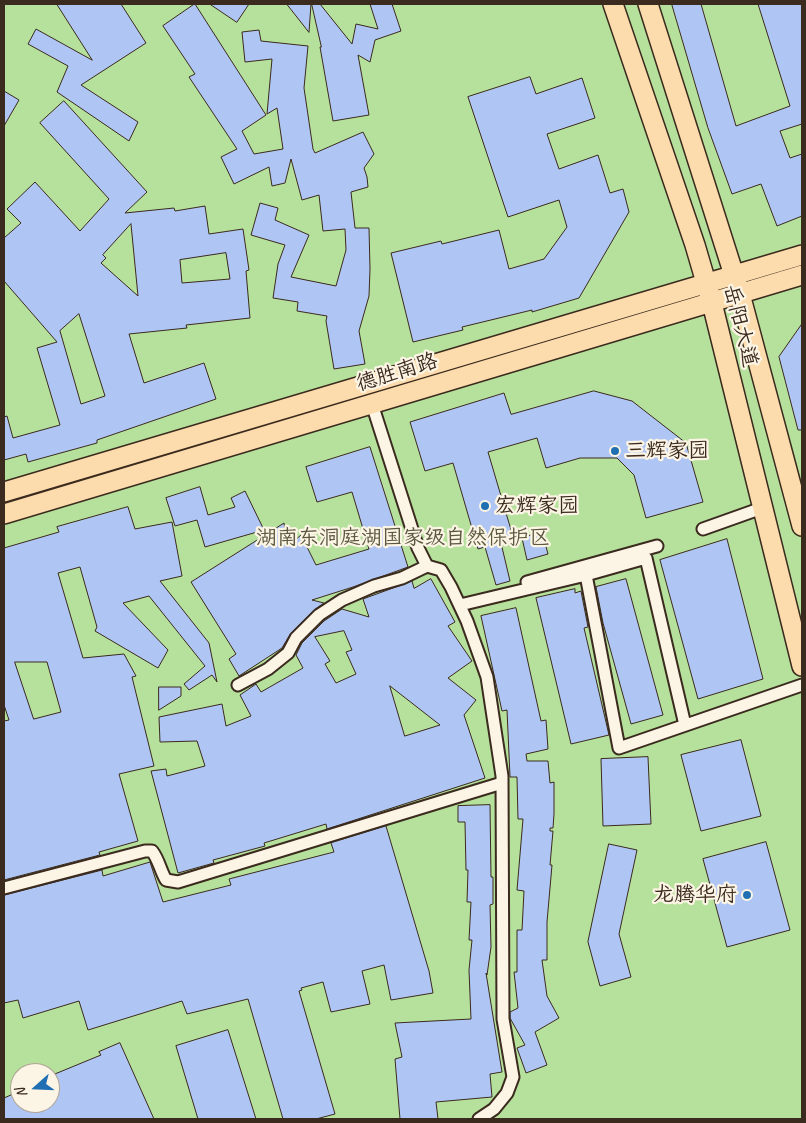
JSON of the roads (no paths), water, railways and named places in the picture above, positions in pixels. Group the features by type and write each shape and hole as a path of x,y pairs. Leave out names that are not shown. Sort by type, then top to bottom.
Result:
{"main road":[{"name":"岳阳大道","path":"613,4 695,245 712,303 802,666"},
{"name":"岳阳大道","path":"648,4 740,294 802,526"},
{"name":"德胜南路","path":"4,492 802,255"},
{"name":"德胜南路","path":"4,514 802,275"}],"street":[{"path":"372,404 418,548 426,566"},
{"path":"703,528 762,508"},
{"path":"460,605 475,597 586,564 657,546"},
{"path":"460,605 586,575 646,558 685,725"},
{"path":"238,685 268,669 288,653 296,638 319,615 342,600 374,586 402,578 426,566 441,570 470,628 487,677 502,783 503,1018 514,1077 507,1093 494,1109 479,1119"},
{"path":"586,575 619,748 802,685"},
{"path":"4,888 145,851 152,851 158,859 166,880 178,882 502,783"}],"place":[{"name":"三辉家园","path":"615,451"},
{"name":"宏辉家园","path":"485,506"},
{"name":"龙腾华府","path":"747,895"}],"park label":[{"name":"湖南东洞庭湖国家级自然保护区","path":"403,538"}]}
